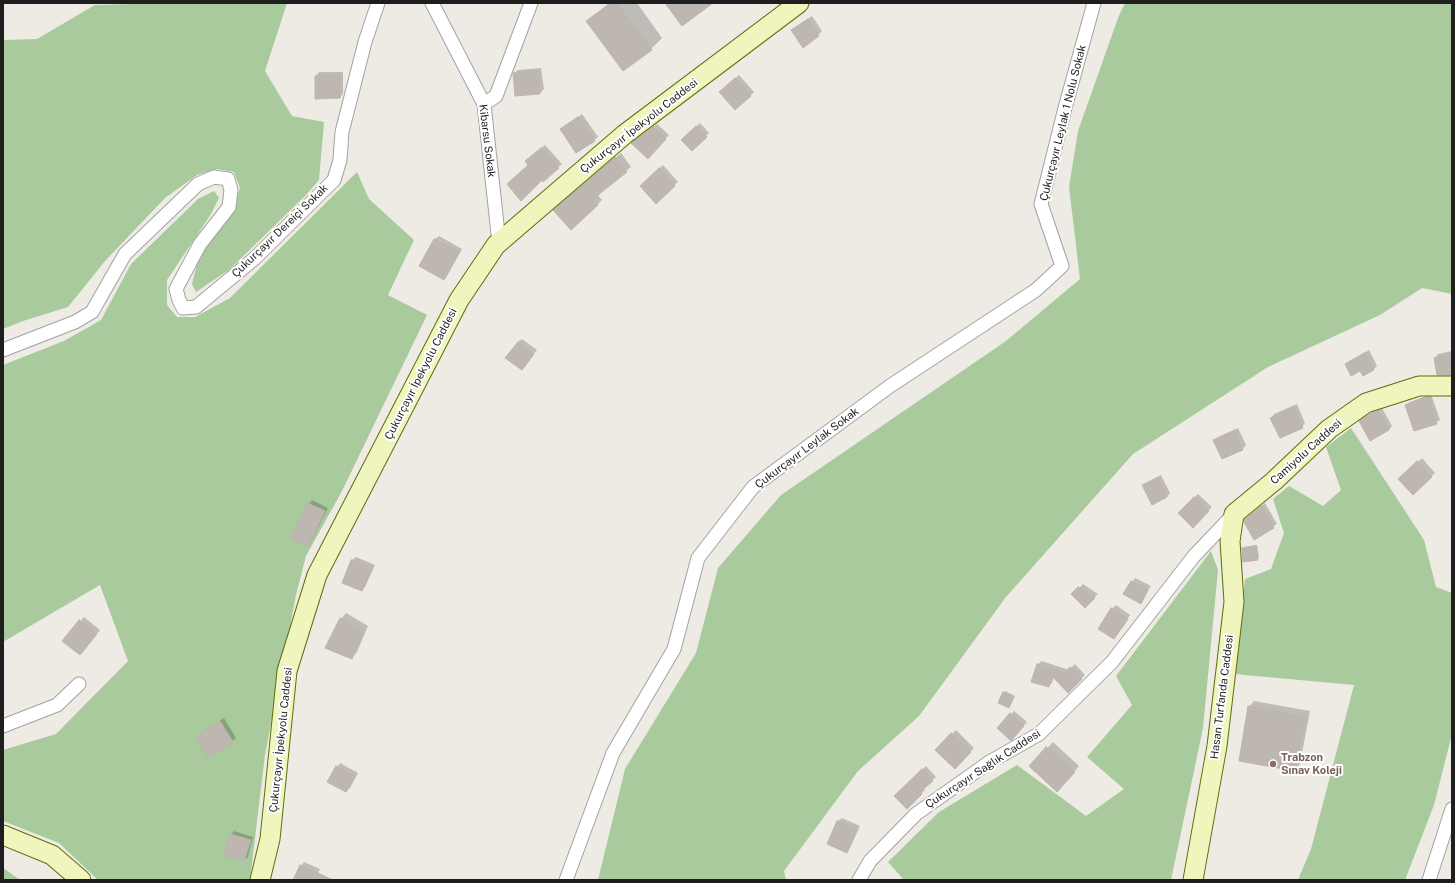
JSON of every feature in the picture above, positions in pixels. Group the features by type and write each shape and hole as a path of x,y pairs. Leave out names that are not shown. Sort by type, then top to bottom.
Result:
{"street":[{"name":"Çukurçayır Dereiçi Sokak","path":"3,350 75,322 92,312 125,254 198,184 214,178 228,179 231,190 229,207 200,244 176,289 183,308 196,307 254,259 334,180 340,160 342,132 365,42 378,3"},
{"name":"Kibarsu Sokak","path":"432,3 484,104 498,243"},
{"path":"484,104 496,96 532,3"},
{"name":"Çukurçayır İpekyolu Caddesi","path":"260,880 270,839 287,671 317,574 459,300 498,243 625,134 799,3"},
{"name":"Çukurçayır Leylak 1 Nolu Sokak","path":"1062,266 1042,204 1065,108 1094,3"},
{"name":"Çukurçayır Leylak Sokak","path":"566,880 613,753 674,649 698,558 753,487 890,386 1036,290 1062,266"},
{"name":"Camiyolu Caddesi","path":"1234,514 1274,482 1329,428 1366,403 1419,386 1452,386"},
{"name":"Çukurçayır Sağlık Caddesi","path":"860,880 870,860 916,814 988,763 1039,734 1112,662 1194,556 1234,514"},
{"name":"Hasan Turfanda Caddesi","path":"1193,880 1217,746 1234,602 1230,541 1234,514"},
{"path":"3,726 57,705 79,684"},
{"path":"1429,880 1452,808"},
{"path":"3,835 52,855 81,880"}],"green space":[{"path":"169,3 287,3 265,71 292,116 324,122 319,180 306,195 230,269 196,292 192,284 198,260 234,208 240,188 234,172 218,169 197,175 165,198 105,261 68,307 3,329 3,40 37,39 95,5"},
{"path":"1125,3 1452,3 1452,294 1422,288 1380,315 1268,367 1133,454 1006,597 919,716 858,771 784,871 786,880 598,880 625,769 696,653 718,568 781,495 1006,341 1080,279 1069,187 1078,131 1118,18"},
{"path":"357,172 369,199 414,240 388,295 427,315 342,491 306,556 296,595 265,755 250,880 98,880 59,843 3,821 3,750 56,734 128,661 100,585 3,642 3,365 64,341 101,320 131,264 198,199 214,191 219,198 211,214 167,280 167,305 177,317 195,317 230,298"},
{"path":"1351,428 1424,540 1436,587 1452,593 1452,734 1434,805 1405,880 1298,880 1311,849 1354,685 1234,674 1245,579 1271,569 1284,533 1273,499 1289,486 1323,506 1341,490 1326,447"},
{"path":"1211,551 1218,570 1203,728 1171,880 904,880 888,862 939,812 1017,765 1086,816 1124,789 1087,757 1132,705 1116,676"},
{"path":"3,868 20,880 3,880"}],"building":[{"path":"611,3 617,3 652,50 623,71 586,21"},
{"path":"665,3 713,3 682,26"},
{"path":"808,19 819,36 803,48 791,30"},
{"path":"538,71 540,94 515,96 513,73"},
{"path":"340,75 340,98 315,99 315,76"},
{"path":"735,78 751,96 735,110 719,92"},
{"path":"578,117 595,141 576,153 560,129"},
{"path":"696,126 707,137 692,151 681,140"},
{"path":"653,127 666,139 648,159 631,143"},
{"path":"541,148 559,168 543,182 542,180 521,201 507,184 528,165 525,161"},
{"path":"615,157 627,172 593,199 598,205 571,230 553,210"},
{"path":"659,168 675,186 656,204 640,186"},
{"path":"434,239 459,253 444,280 419,266"},
{"path":"518,342 534,354 522,370 505,358"},
{"path":"1365,353 1374,370 1363,376 1360,371 1351,376 1345,364"},
{"path":"1452,354 1452,375 1437,375 1434,358"},
{"path":"1428,397 1437,424 1414,431 1405,405"},
{"path":"1293,407 1303,428 1280,438 1270,418"},
{"path":"1378,411 1389,430 1370,441 1359,421 1371,413"},
{"path":"1234,431 1243,450 1222,459 1213,440"},
{"path":"1417,461 1432,477 1413,495 1398,479"},
{"path":"1158,478 1167,497 1152,505 1142,485"},
{"path":"1194,497 1209,511 1193,528 1178,513"},
{"path":"308,503 325,511 308,547 290,538"},
{"path":"1261,506 1274,528 1254,540 1244,520"},
{"path":"1256,546 1258,560 1243,562 1242,548"},
{"path":"351,560 372,569 362,591 342,583"},
{"path":"1131,581 1148,590 1141,604 1123,594"},
{"path":"1078,587 1095,598 1085,608 1071,594"},
{"path":"1111,608 1128,619 1114,639 1098,629"},
{"path":"340,618 363,632 352,659 325,648"},
{"path":"79,620 97,634 80,655 62,641"},
{"path":"1037,664 1064,673 1070,667 1082,679 1068,693 1052,676 1049,687 1031,682"},
{"path":"1003,692 1014,697 1009,708 998,703"},
{"path":"1248,706 1305,717 1295,771 1239,761"},
{"path":"1010,713 1024,726 1011,741 997,728"},
{"path":"220,721 233,742 208,757 195,737"},
{"path":"951,733 971,752 955,769 935,750"},
{"path":"1046,747 1075,772 1057,792 1029,766"},
{"path":"336,766 355,777 346,792 327,782"},
{"path":"922,769 933,781 920,792 922,794 907,809 894,796"},
{"path":"837,821 857,829 847,853 827,844"},
{"path":"230,834 251,840 244,861 223,855"},
{"path":"300,865 333,880 293,880"}],"place":[{"name":"Trabzon Sınav Koleji","path":"1273,764"}]}
